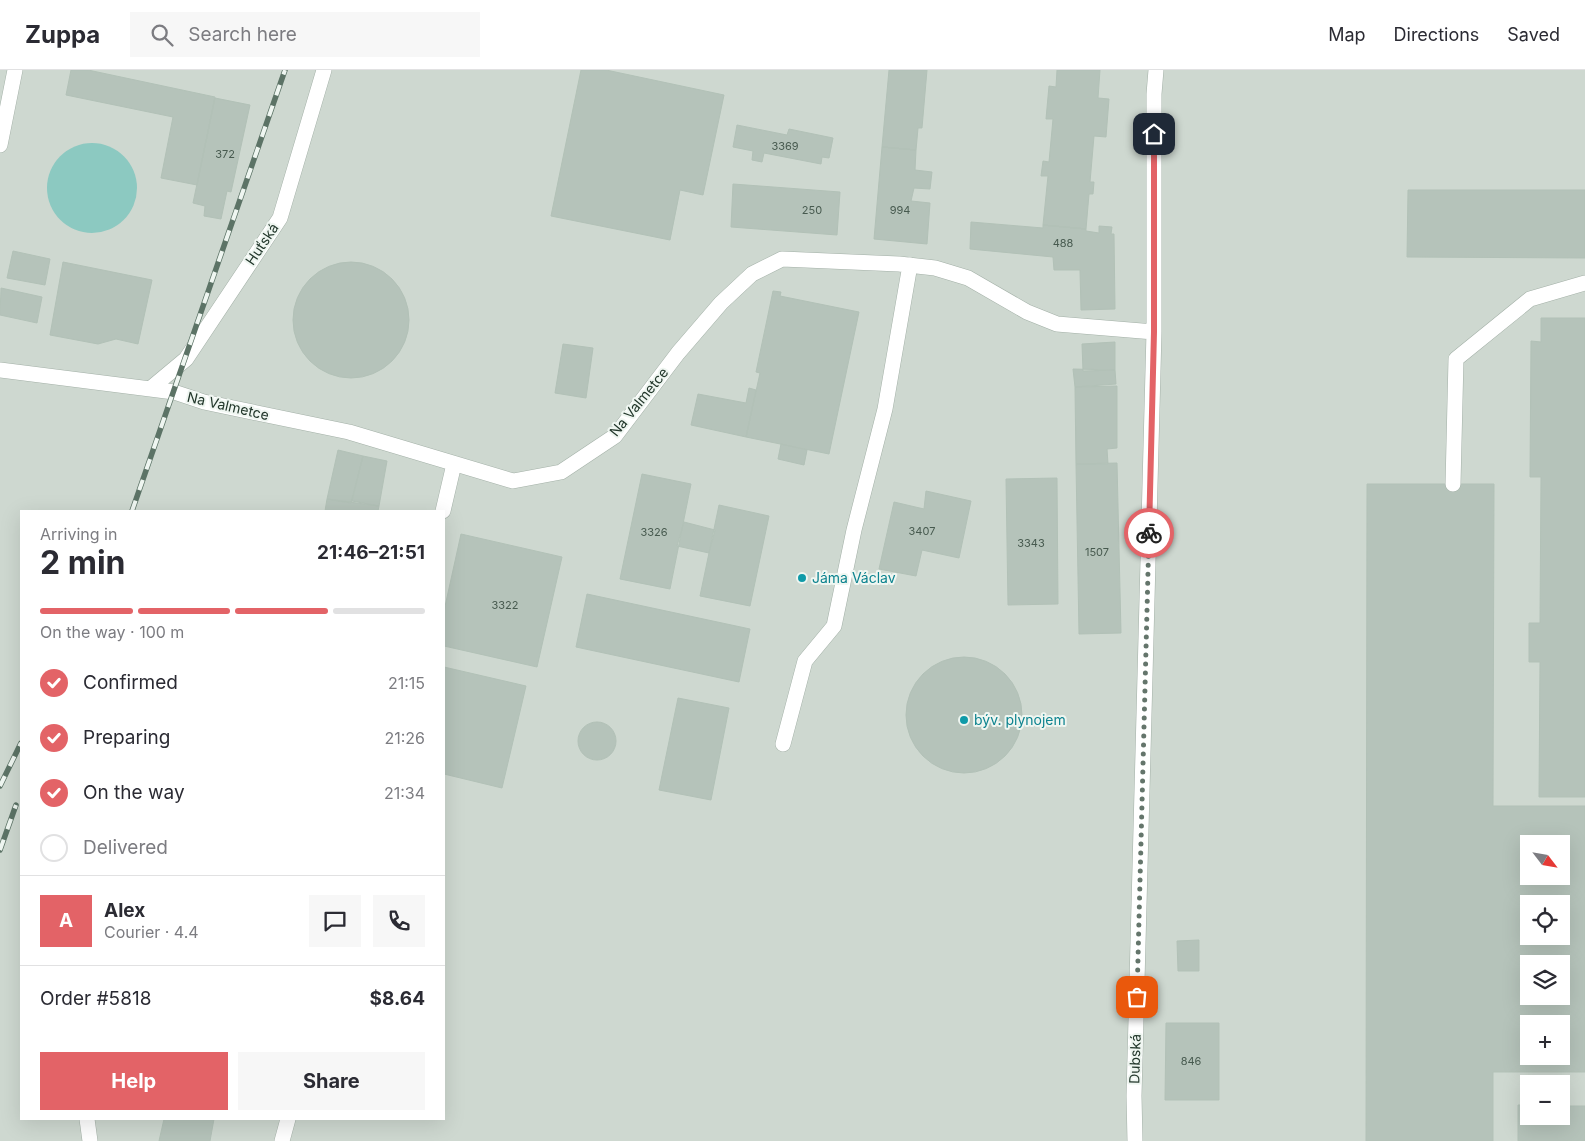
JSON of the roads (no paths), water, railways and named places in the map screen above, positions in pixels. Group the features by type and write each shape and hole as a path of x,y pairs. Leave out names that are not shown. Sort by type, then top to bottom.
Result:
{"street":[{"path":"0,145 16,70"},
{"name":"Huťská","path":"150,390 186,359 280,218 324,70"},
{"path":"1154,332 1154,104 1156,70"},
{"name":"Na Valmetce","path":"0,370 174,392 204,402 349,432 513,481 561,472 615,436 678,353 721,303 752,274 782,259 910,265 935,268 968,278 1027,312 1056,324 1154,332"},
{"path":"782,744 805,661 834,626 854,530 885,410 910,265"},
{"path":"1453,484 1456,359 1530,299 1585,283"},
{"name":"Dubská","path":"1135,1141 1134,1096 1154,332"},
{"path":"443,510 454,464"},
{"path":"87,1120 90,1141"},
{"path":"282,1141 288,1120"}],"water":[{"path":"92,143 109,146 124,156 134,171 137,188 134,205 124,220 109,230 92,233 75,230 60,220 50,205 47,188 50,171 60,156 75,146"}],"railway":[{"path":"132,510 285,70"},
{"path":"0,786 20,745"},
{"path":"0,850 16,805"}],"place":[{"name":"Jáma Václav","path":"802,578"},
{"name":"býv. plynojem","path":"964,720"}]}
